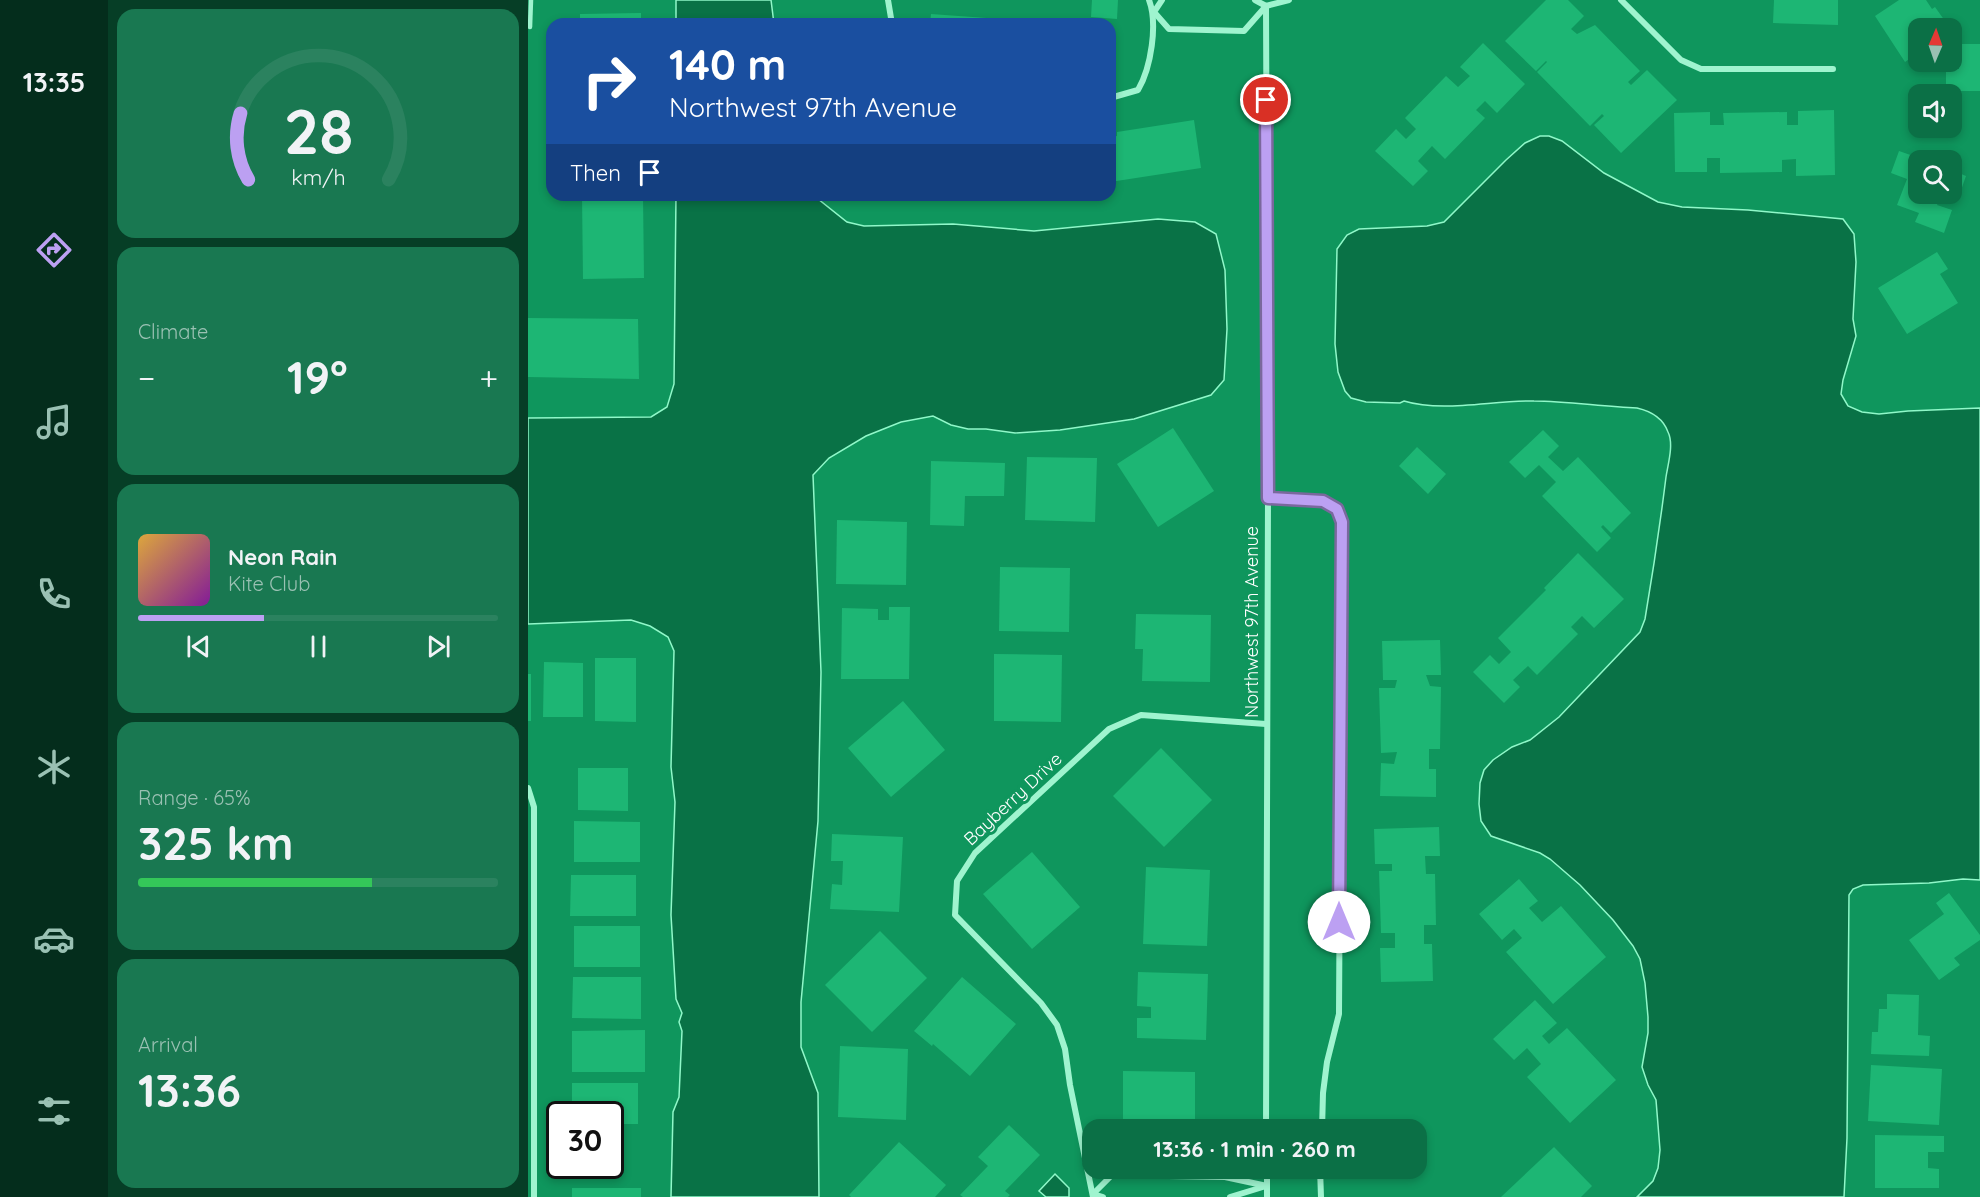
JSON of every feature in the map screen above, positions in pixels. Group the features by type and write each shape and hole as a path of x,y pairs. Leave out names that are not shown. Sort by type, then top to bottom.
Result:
{"street":[{"path":"888,0 891,18"},
{"path":"1149,0 1154,12 1169,29 1244,31 1266,6 1289,0"},
{"path":"1116,96 1138,90 1144,80 1152,40 1154,12 1162,0"},
{"path":"1255,0 1266,6"},
{"path":"1622,0 1681,60 1701,69 1833,69"},
{"name":"Northwest 97th Avenue","path":"1266,6 1268,498 1266,1119"},
{"path":"1268,498 1323,501 1337,509 1342,522 1338,1014 1327,1062 1322,1119"},
{"name":"Bayberry Drive","path":"1093,1195 1070,1085 1065,1049 1057,1025 1041,1003 954,915 957,881 975,853 1109,729 1141,715 1266,724"},
{"path":"528,788 534,807 534,1197"},
{"path":"1093,1195 1112,1175 1225,1177 1267,1186"},
{"path":"1267,1179 1267,1197"},
{"path":"1320,1179 1321,1197"},
{"path":"1230,1197 1267,1186"},
{"path":"1093,1195 1103,1197"}],"lane":[{"path":"530,27 531,0"}],"shaded area":[{"path":"676,0 771,0 773,18 676,18"},
{"path":"1540,136 1549,136 1562,141 1604,173 1658,202 1682,207 1748,210 1843,219 1854,234 1856,262 1853,319 1856,336 1841,394 1848,406 1862,412 1879,414 1980,408 1980,880 1863,885 1853,889 1849,895 1847,1138 1844,1197 1637,1197 1653,1181 1658,1168 1660,1150 1656,1100 1642,1067 1648,1033 1648,1017 1640,959 1613,920 1580,885 1540,853 1491,836 1481,821 1480,783 1484,770 1493,760 1512,747 1530,740 1559,717 1640,632 1645,619 1654,566 1670,454 1670,437 1666,427 1656,416 1637,408 1547,401 1451,406 1404,401 1400,403 1366,402 1351,398 1345,391 1338,372 1335,344 1337,249 1347,235 1359,229 1427,226 1444,222 1506,160 1525,143"},
{"path":"676,201 821,201 847,222 864,226 953,224 1034,231 1158,219 1195,222 1216,234 1225,270 1227,329 1224,380 1211,395 1134,419 1060,430 1015,433 968,429 951,425 933,416 901,422 866,436 829,458 813,475 821,672 818,821 801,1002 801,1047 818,1093 819,1197 671,1197 673,1112 679,1097 682,1031 679,1022 682,1013 676,999 671,915 675,802 671,767 674,651 668,637 650,626 631,620 528,624 528,418 651,417 667,407 674,384"},
{"path":"1055,1174 1069,1188 1069,1197 1046,1197 1039,1191"}],"building":[{"path":"1092,0 1118,0 1117,19 1091,17"},
{"path":"1546,0 1568,0 1584,16 1571,29 1577,34 1595,25 1640,71 1628,82 1631,85 1647,70 1677,100 1621,153 1594,125 1604,116 1602,114 1590,126 1537,72 1546,61 1536,71 1505,41"},
{"path":"1774,0 1838,0 1838,25 1773,23"},
{"path":"1899,0 1926,0 1943,18 1908,18 1908,60 1905,62 1875,16"},
{"path":"641,13 641,18 580,18 580,14"},
{"path":"931,14 987,18 931,18"},
{"path":"1483,43 1525,84 1497,113 1485,101 1476,110 1485,118 1445,159 1432,146 1418,161 1428,171 1413,186 1375,151 1396,129 1406,139 1416,129 1405,118 1446,76 1458,87 1470,76 1460,67"},
{"path":"1962,44 1980,44 1980,91 1962,91 1962,84 1946,84 1946,72 1962,72"},
{"path":"1834,110 1835,175 1796,176 1796,159 1782,160 1782,172 1720,173 1720,158 1707,158 1707,172 1675,172 1674,113 1710,112 1710,125 1724,125 1723,113 1787,112 1787,125 1798,125 1798,111"},
{"path":"1194,120 1201,168 1116,181 1117,132"},
{"path":"1899,151 1908,154 1908,204 1937,204 1952,210 1944,233 1915,222 1919,213 1897,205 1907,179 1891,173"},
{"path":"1962,174 1966,176 1962,187"},
{"path":"582,201 643,201 644,278 583,279"},
{"path":"1937,252 1948,269 1940,274 1958,303 1907,334 1878,288"},
{"path":"528,318 638,319 639,379 528,377"},
{"path":"1173,428 1214,491 1158,527 1117,464"},
{"path":"1543,430 1559,446 1548,457 1563,471 1578,457 1631,513 1611,533 1603,525 1601,527 1611,538 1597,552 1542,496 1556,482 1539,465 1525,478 1509,462"},
{"path":"1417,447 1446,474 1428,494 1399,466"},
{"path":"1027,457 1097,458 1095,522 1025,520"},
{"path":"931,461 1005,463 1004,496 965,496 964,526 930,525"},
{"path":"837,520 907,522 906,585 836,584"},
{"path":"1578,553 1624,599 1594,628 1582,616 1571,627 1578,634 1537,675 1528,666 1513,680 1520,687 1504,703 1473,672 1490,655 1499,664 1511,652 1498,638 1546,590 1544,588"},
{"path":"1000,567 1070,568 1069,632 999,631"},
{"path":"889,607 910,607 909,679 841,679 842,608 878,609 878,620 889,620"},
{"path":"1136,614 1211,615 1210,682 1142,681 1143,649 1135,649"},
{"path":"1440,640 1441,675 1426,675 1430,686 1441,687 1440,749 1429,749 1429,769 1436,769 1436,797 1380,796 1381,763 1394,764 1397,752 1381,753 1379,688 1395,688 1397,680 1383,680 1382,641"},
{"path":"994,654 1062,655 1061,722 994,721"},
{"path":"595,658 636,658 636,722 595,721"},
{"path":"544,662 583,663 583,717 543,717"},
{"path":"528,674 531,674 531,721 528,721"},
{"path":"903,701 945,750 891,797 848,748"},
{"path":"1161,748 1212,800 1164,847 1113,796"},
{"path":"578,768 628,768 628,811 578,810"},
{"path":"574,821 640,822 640,862 574,862"},
{"path":"1439,827 1440,856 1425,856 1426,874 1435,874 1436,925 1424,925 1424,944 1432,944 1433,981 1381,982 1380,948 1395,948 1395,933 1381,933 1379,871 1392,871 1392,864 1375,864 1374,829"},
{"path":"832,834 903,837 899,912 830,909 832,884 842,885 843,861 831,861"},
{"path":"1032,852 1080,907 1032,949 983,894"},
{"path":"1146,867 1210,870 1207,946 1143,944"},
{"path":"571,875 636,875 636,916 570,916"},
{"path":"1519,879 1538,901 1529,908 1542,922 1561,906 1606,957 1553,1004 1506,952 1522,938 1514,929 1502,940 1479,914"},
{"path":"1949,893 1980,935 1980,940 1954,958 1960,965 1939,980 1909,940 1944,914 1936,903"},
{"path":"574,926 640,926 640,967 574,967"},
{"path":"880,931 927,978 872,1032 825,985"},
{"path":"1138,972 1208,974 1206,1040 1137,1038 1137,1018 1151,1018 1151,1007 1137,1006"},
{"path":"573,977 641,977 641,1019 572,1018"},
{"path":"962,977 1016,1024 970,1076 914,1031"},
{"path":"1887,994 1919,995 1918,1035 1930,1036 1929,1056 1871,1054 1872,1032 1878,1032 1879,1009 1887,1009"},
{"path":"1535,1000 1557,1023 1542,1036 1549,1044 1567,1028 1616,1080 1570,1123 1527,1077 1541,1064 1527,1048 1514,1060 1493,1039"},
{"path":"645,1030 645,1072 572,1072 572,1031"},
{"path":"840,1046 908,1049 906,1120 838,1117"},
{"path":"1871,1065 1942,1069 1939,1125 1868,1121"},
{"path":"1123,1071 1195,1072 1195,1119 1123,1119"},
{"path":"572,1083 638,1083 638,1124 624,1124 624,1101 572,1101"},
{"path":"1009,1125 1040,1155 1005,1191 1010,1195 1008,1197 963,1197 960,1195 988,1166 978,1157"},
{"path":"1875,1135 1944,1136 1944,1152 1928,1152 1928,1168 1939,1169 1939,1188 1875,1188"},
{"path":"899,1142 946,1185 935,1197 851,1197 849,1195"},
{"path":"1554,1147 1592,1186 1581,1197 1501,1197"},
{"path":"572,1188 641,1188 641,1197 572,1197"}],"route":[{"path":"1266,100 1268,498 1323,501 1337,509 1342,522 1339,922"}]}
